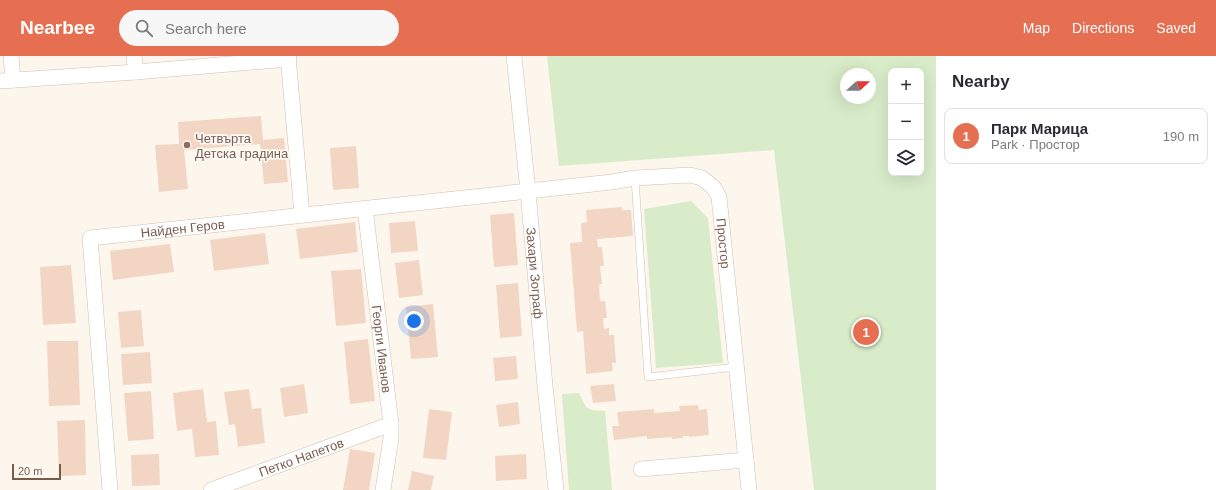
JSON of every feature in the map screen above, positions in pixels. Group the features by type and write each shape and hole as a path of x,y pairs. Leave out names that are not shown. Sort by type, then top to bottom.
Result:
{"street":[{"path":"11,56 7,80 136,72 288,58 302,215"},
{"path":"134,56 136,72"},
{"name":"Захари Зограф","path":"514,56 556,490"},
{"name":"Простор","path":"528,191 612,182 634,178 690,175 702,178 714,188 720,197 749,490"},
{"name":"Найден Геров","path":"110,490 90,238 528,191"},
{"name":"Георги Иванов","path":"366,208 391,424 391,438 384,490"},
{"name":"Петко Напетов","path":"211,490 391,424"},
{"path":"641,469 746,460"}],"lane":[{"path":"634,178 648,376 736,367"}],"green space":[{"path":"547,56 936,56 936,490 814,490 774,150 559,166"},
{"path":"691,201 708,218 723,363 656,368 644,209"},
{"path":"579,393 586,407 592,410 605,411 612,490 569,490 562,394"}],"building":[{"path":"261,116 263,140 284,138 288,182 264,184 260,144 184,150 188,189 159,192 155,145 179,144 178,122"},
{"path":"356,146 359,188 333,190 330,148"},
{"path":"622,207 622,210 631,210 633,236 597,239 598,247 602,247 604,266 600,266 602,284 599,284 600,301 605,301 607,318 603,318 604,329 609,328 609,335 614,335 616,363 612,363 613,371 586,374 583,331 577,332 570,243 582,242 581,223 587,222 586,210"},
{"path":"514,213 518,265 494,267 490,215"},
{"path":"415,221 418,251 391,253 389,223"},
{"path":"355,222 358,252 300,259 296,229"},
{"path":"265,233 269,264 214,271 210,240"},
{"path":"170,244 174,272 113,280 110,251"},
{"path":"419,260 423,295 399,298 395,263"},
{"path":"71,265 76,323 43,325 40,267"},
{"path":"361,269 366,323 336,326 331,271"},
{"path":"518,283 522,336 500,338 496,285"},
{"path":"433,304 438,357 411,359 406,307"},
{"path":"141,310 144,346 121,348 118,312"},
{"path":"368,339 375,401 350,404 344,342"},
{"path":"47,341 78,341 80,405 49,406"},
{"path":"150,352 152,383 123,385 121,354"},
{"path":"516,356 518,379 495,381 493,358"},
{"path":"304,384 308,413 284,417 280,388"},
{"path":"614,384 616,401 593,403 590,386"},
{"path":"203,389 207,422 216,421 219,455 195,457 192,429 177,431 173,393"},
{"path":"249,389 252,409 261,408 265,443 238,447 235,424 229,425 224,392"},
{"path":"151,391 154,439 128,441 124,393"},
{"path":"518,402 520,424 499,427 496,405"},
{"path":"698,405 699,410 707,409 709,435 690,437 683,436 683,438 672,439 672,437 647,439 647,436 614,440 612,426 619,426 617,412 654,409 654,413 680,411 679,406"},
{"path":"429,409 452,412 446,460 423,458"},
{"path":"85,420 86,475 59,476 57,421"},
{"path":"350,449 375,453 369,490 343,490"},
{"path":"159,454 160,485 132,486 131,455"},
{"path":"526,454 527,479 496,481 495,456"},
{"path":"412,471 434,476 431,490 408,490"}],"place":[{"name":"Четвърта Детска градина","path":"187,145"},
{"name":"Парк Марица","path":"866,332"}]}
